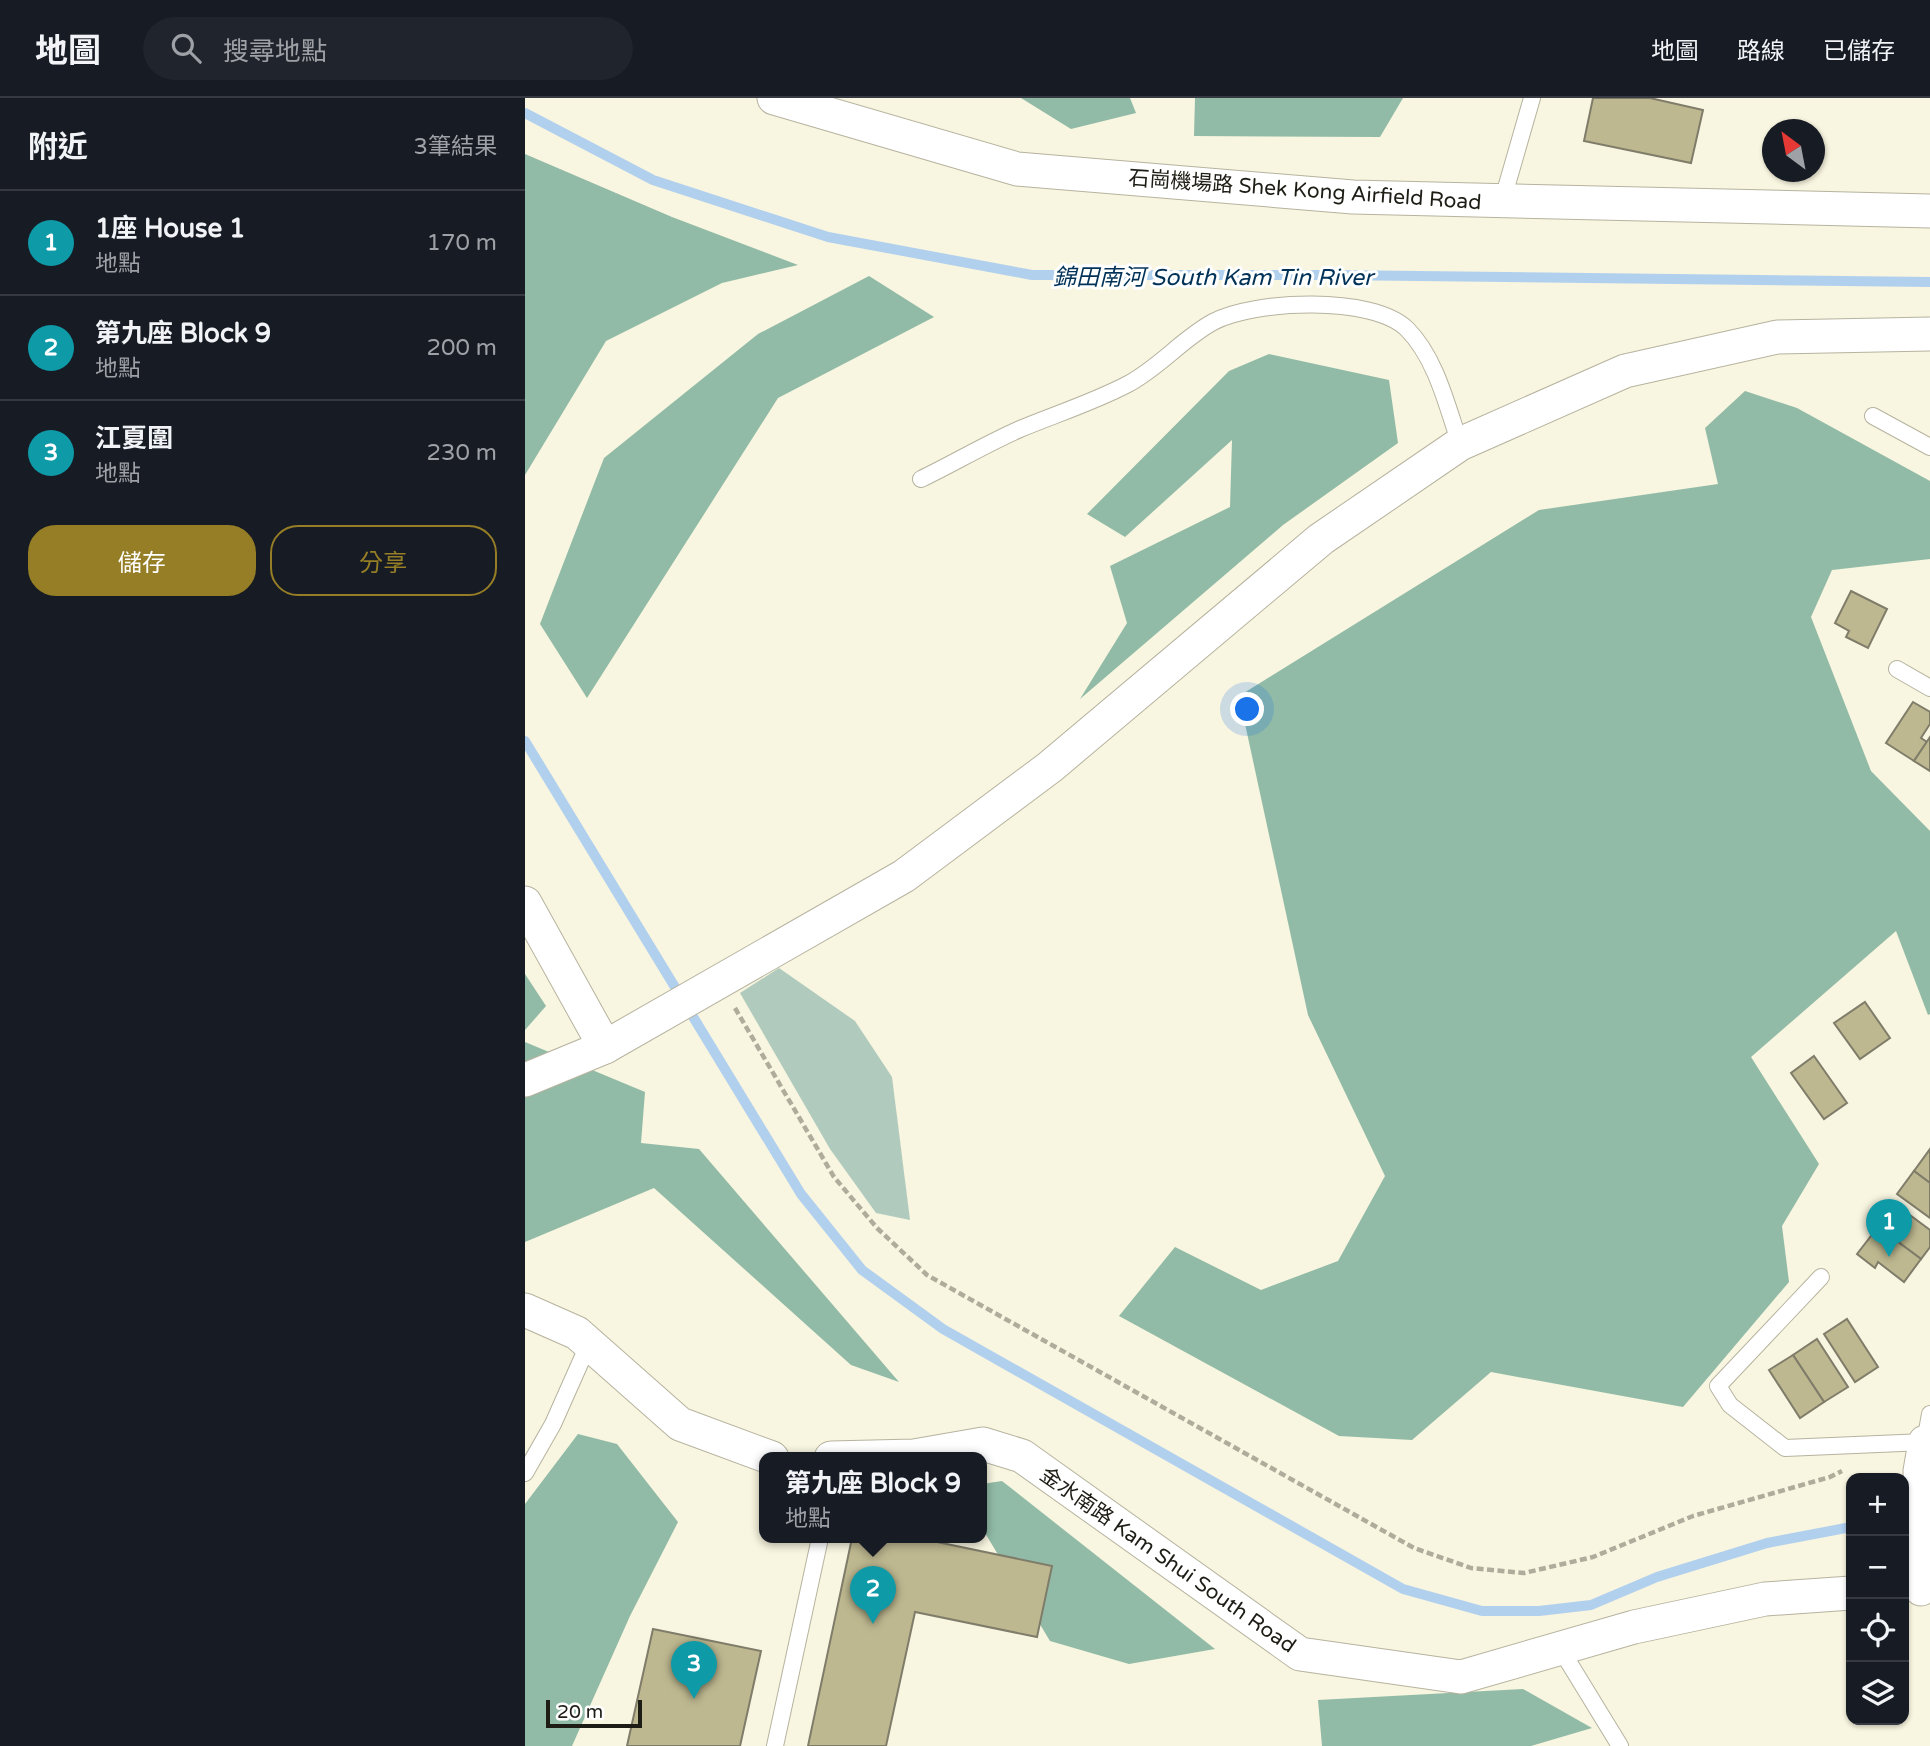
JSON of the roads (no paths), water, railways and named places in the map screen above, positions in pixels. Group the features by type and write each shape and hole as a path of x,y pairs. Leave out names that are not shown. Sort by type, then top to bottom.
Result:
{"street":[{"name":"石崗機場路 Shek Kong Airfield Road","path":"773,98 1017,169 1353,197 1930,211"},
{"path":"525,1080 605,1047 904,876 1050,767 1321,539 1460,444 1625,371 1777,337 1930,334"},
{"path":"525,903 605,1047"},
{"path":"525,1310 577,1333 680,1424 759,1453"},
{"path":"1918,1590 1926,1442"},
{"name":"金水南路 Kam Shui South Road","path":"937,1452 983,1444 1022,1456 1300,1654 1461,1676 1634,1627 1765,1599 1846,1593"}],"lane":[{"path":"1502,202 1532,98"},
{"path":"921,480 1018,430 1126,384 1163,362 1187,339 1214,321 1248,308 1279,304 1332,305 1380,315 1406,327 1426,355 1460,444"},
{"path":"1873,416 1930,447"},
{"path":"1897,669 1930,688"},
{"path":"1821,1277 1718,1386 1730,1405 1785,1448 1926,1442"},
{"path":"525,1473 553,1424 589,1343"},
{"path":"775,1746 819,1543"},
{"path":"1560,1648 1620,1746"}],"waterway":[{"name":"錦田南河 South Kam Tin River","path":"525,113 653,180 828,237 1032,275 1332,275 1930,282"},
{"path":"525,741 801,1194 862,1270 943,1329 1403,1589 1482,1611 1539,1611 1591,1605 1657,1577 1767,1543 1846,1528"}],"place":[{"name":"1座 House 1","path":"1889,1257"},
{"name":"第九座 Block 9","path":"873,1624"},
{"name":"江夏圍","path":"694,1699"}]}
